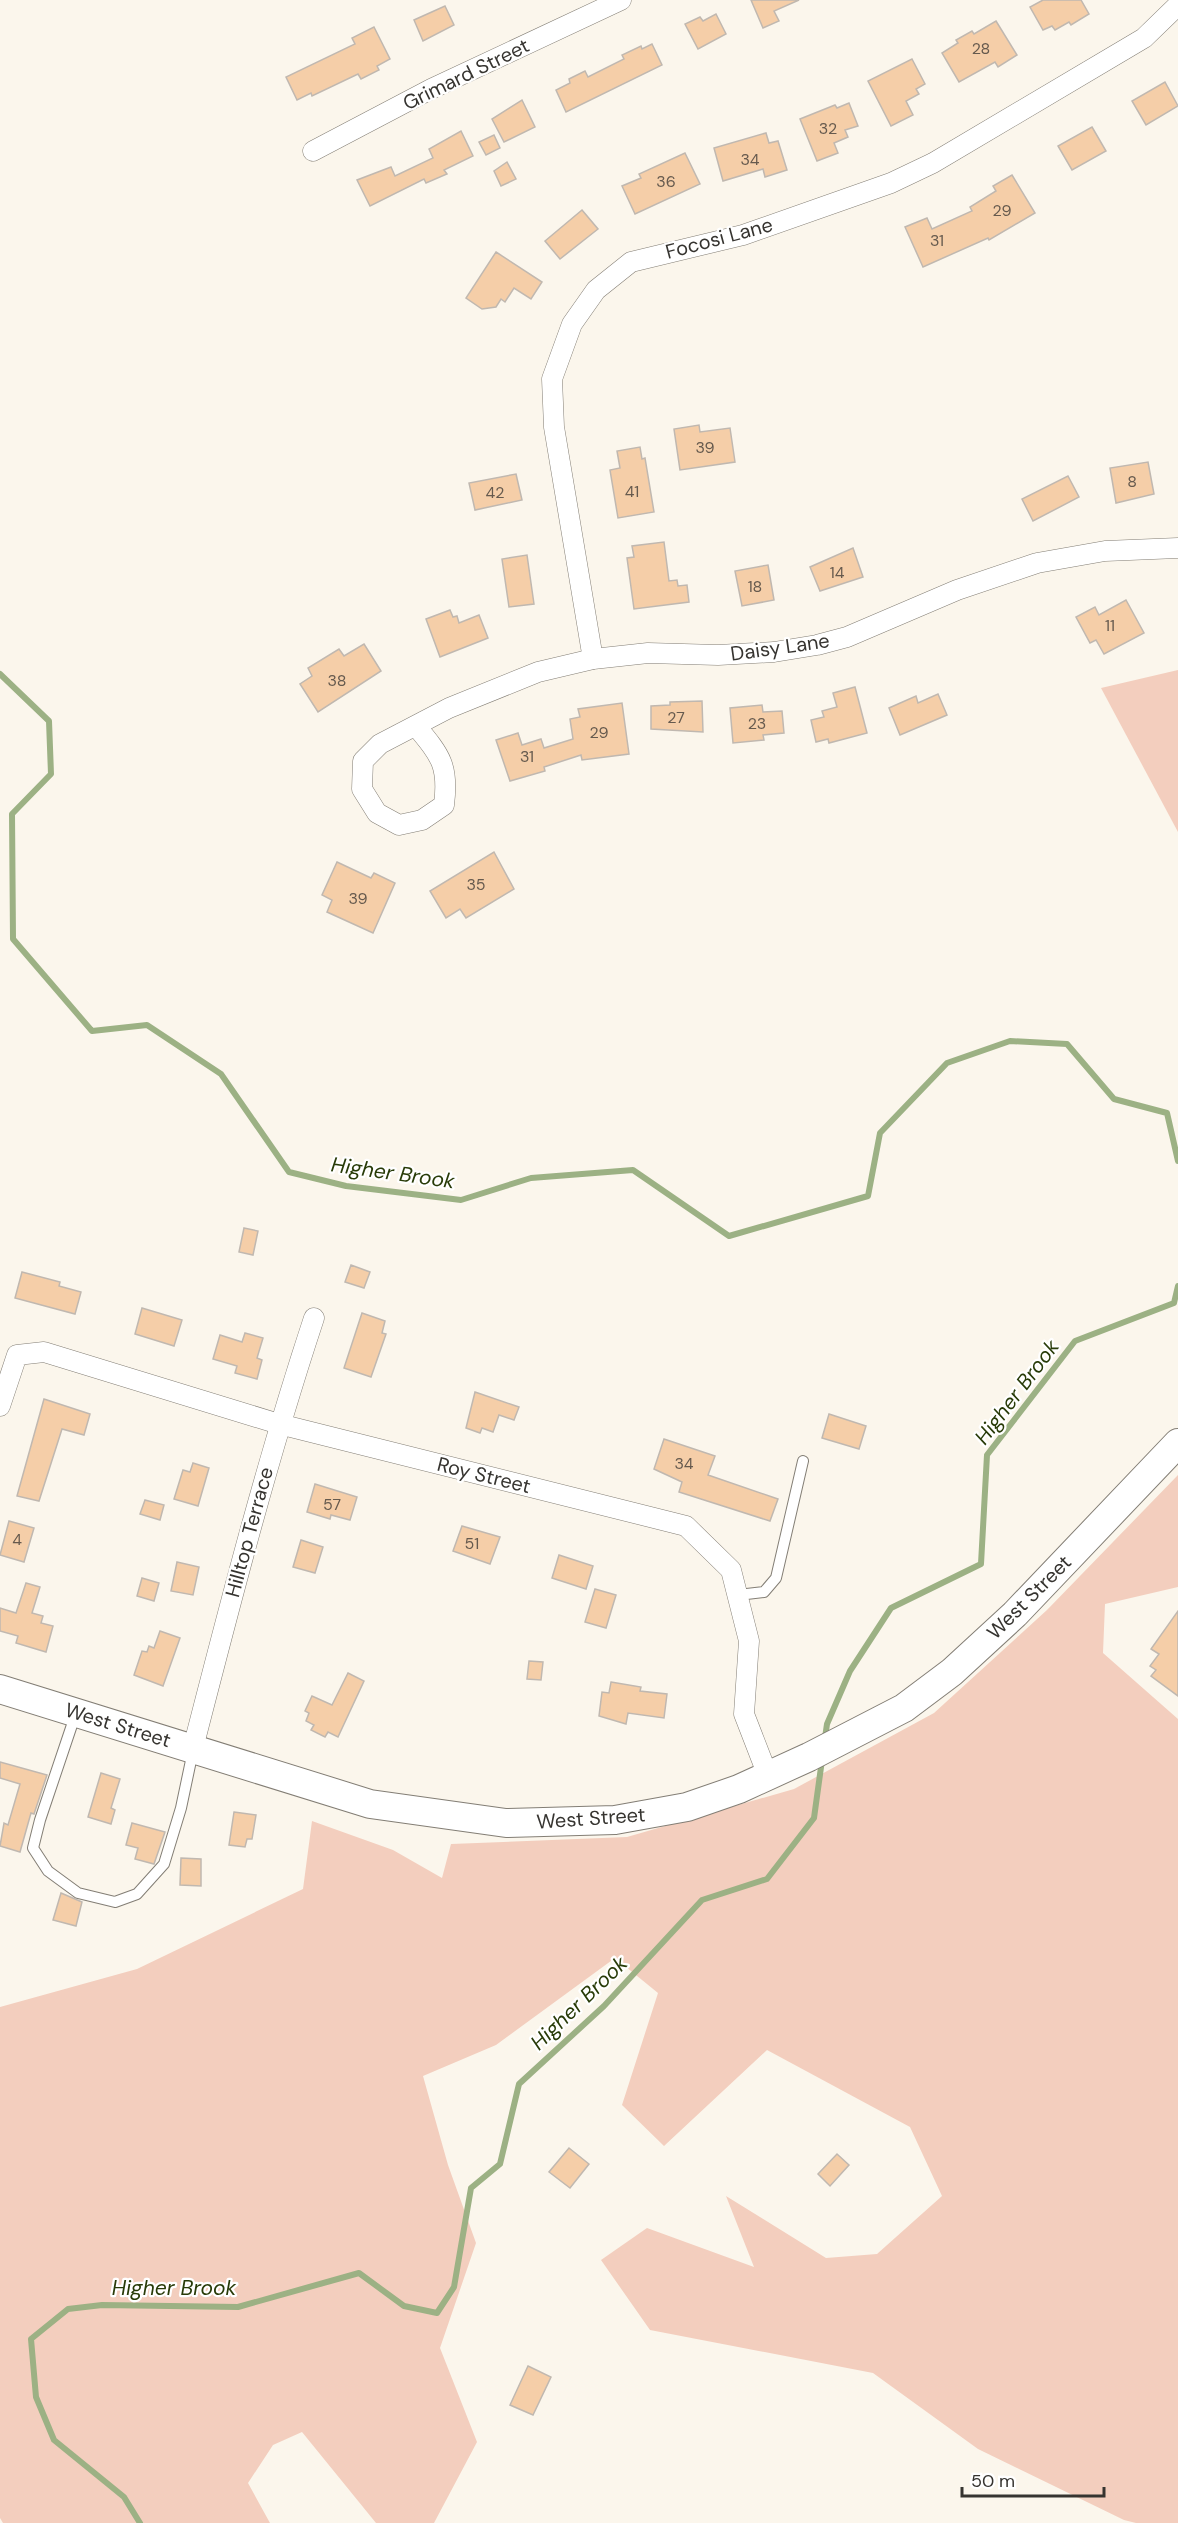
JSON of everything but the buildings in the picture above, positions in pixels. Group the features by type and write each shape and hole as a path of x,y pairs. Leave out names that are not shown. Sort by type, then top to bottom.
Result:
{"main road":[{"name":"West Street","path":"0,1689 370,1804 506,1823 615,1820 677,1809 739,1789 841,1742 904,1708 952,1672 1015,1614 1178,1443"}],"street":[{"name":"Grimard Street","path":"313,151 431,89 621,0"},
{"name":"Focosi Lane","path":"593,659 554,427 552,379 572,324 596,290 631,262 743,235 891,183 933,163 1144,38 1178,5"},
{"name":"Daisy Lane","path":"416,726 439,753 448,780 444,805 422,820 399,825 376,813 362,789 363,761 380,744 449,708 538,672 593,659 648,653 718,655 763,653 817,645 847,638 957,590 1037,563 1105,551 1178,548"},
{"name":"Hilltop Terrace","path":"193,1748 279,1424 314,1318"},
{"name":"Roy Street","path":"0,1406 17,1355 44,1352 279,1424 686,1526 731,1569 749,1641 744,1714 768,1776"}],"lane":[{"path":"738,1595 764,1592 776,1578 803,1461"},
{"path":"76,1712 39,1820 33,1848 48,1871 78,1893 115,1902 137,1894 164,1864 181,1808 193,1748"}],"shaded area":[{"path":"1178,670 1178,832 1101,688"},
{"path":"1178,1475 1178,1587 1105,1604 1103,1653 1178,1719 1178,2523 1136,2523 1124,2520 978,2449 873,2373 650,2330 601,2260 647,2228 754,2267 726,2196 826,2258 877,2254 942,2196 910,2127 767,2050 664,2146 622,2105 658,1993 615,1958 496,2045 423,2076 448,2165 476,2243 440,2348 477,2442 434,2523 376,2523 302,2432 273,2445 248,2483 270,2523 3,2523 0,2518 0,2007 137,1969 303,1889 312,1821 393,1850 442,1878 451,1844 627,1837 794,1789 934,1713 1047,1610"}],"waterway":[{"name":"Higher Brook","path":"0,674 49,721 51,774 12,814 13,939 92,1031 147,1025 221,1074 289,1172 346,1186 461,1200 531,1178 633,1170 729,1236 868,1196 880,1133 947,1063 1010,1041 1067,1044 1114,1099 1167,1113 1178,1161"},
{"name":"Higher Brook","path":"825,1738 827,1724 850,1671 891,1608 981,1564 987,1455 1075,1341 1174,1303 1178,1286"},
{"name":"Higher Brook","path":"140,2523 124,2497 54,2440 36,2397 31,2339 68,2309 102,2305 238,2307 359,2273 404,2306 437,2313 454,2287 471,2188 500,2164 519,2084 604,2006 702,1900 767,1879 814,1818 822,1760"}]}
